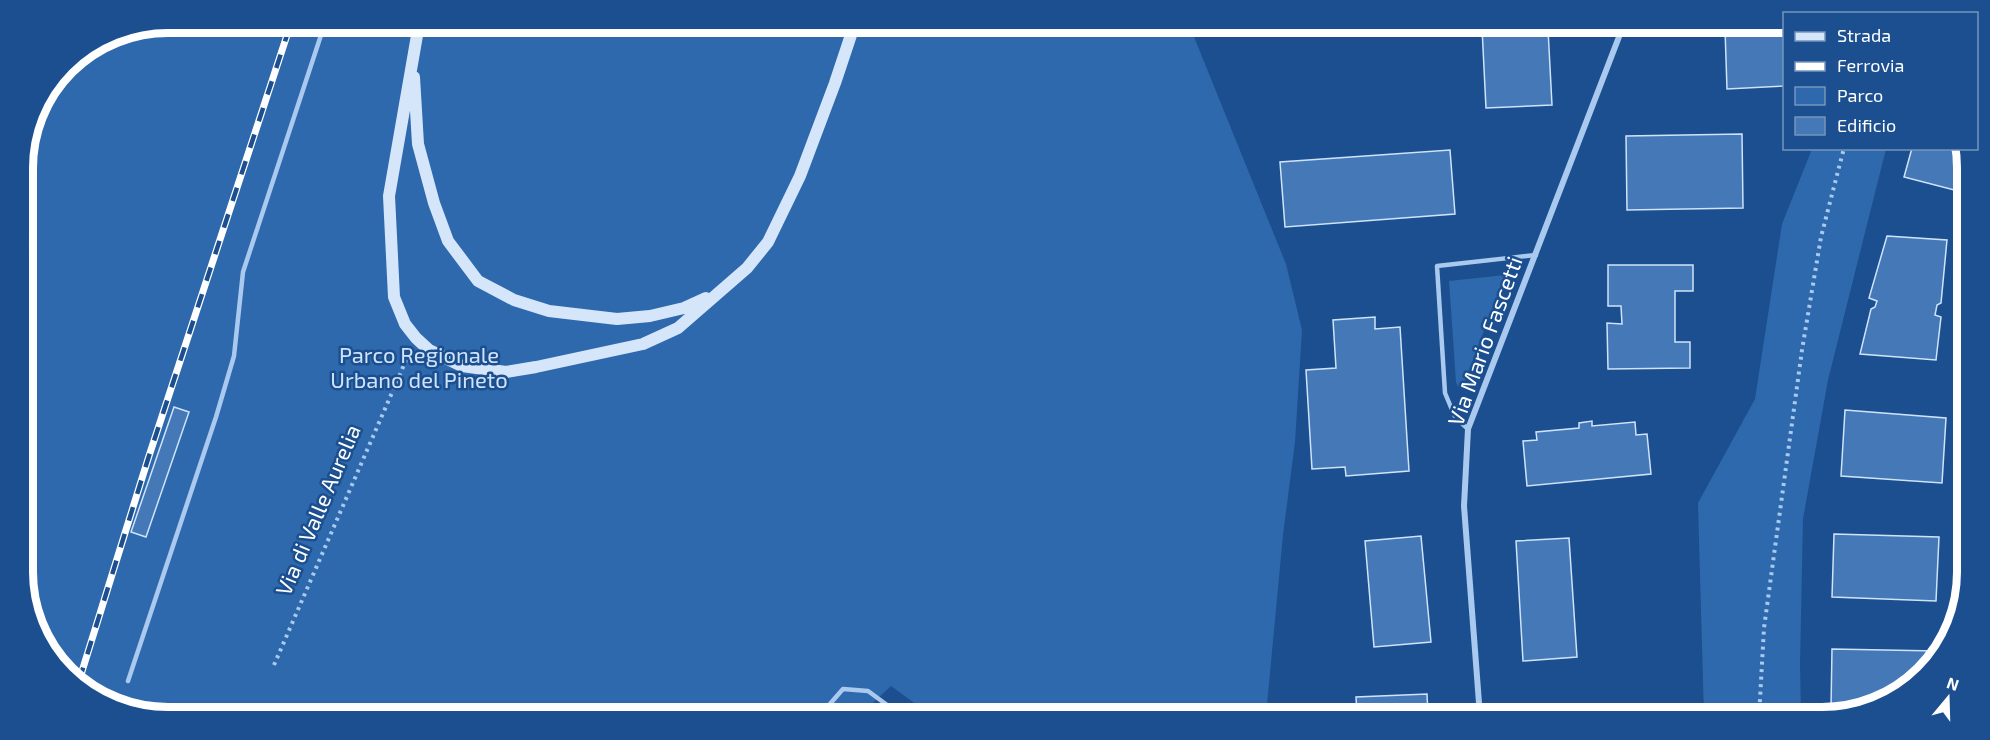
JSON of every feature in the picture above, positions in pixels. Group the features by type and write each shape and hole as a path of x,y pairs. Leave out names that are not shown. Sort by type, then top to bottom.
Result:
{"street":[{"path":"417,33 389,196 394,297 405,324 429,350 462,366 506,372 643,344 678,328 747,268 768,242 800,176 852,33"},
{"name":"Via Mario Fascetti","path":"1479,707 1464,506 1468,429 1620,33"},
{"path":"412,58 418,144 434,203 448,241 478,281 514,300 549,311 617,319 650,316 684,308 719,292"}],"lane":[{"path":"128,681 216,417 234,356 243,272 322,33"},
{"path":"1468,429 1455,417 1445,393 1437,266 1536,255"},
{"path":"827,707 843,689 868,691 890,707"}],"path":[{"path":"1760,707 1764,628 1802,350 1821,237 1843,150"},
{"name":"Via di Valle Aurelia","path":"274,665 416,338"}],"green space":[{"name":"Parco Regionale Urbano del Pineto","path":"168,33 1192,33 1286,264 1302,330 1295,442 1283,535 1267,707 920,707 891,686 868,707 168,707 150,706 124,700 108,693 79,674 66,661 47,632 40,616 34,590 33,572 33,159 43,116 66,79 79,66 116,43 150,34"},
{"path":"1812,150 1886,150 1828,380 1803,519 1801,707 1704,707 1698,503 1755,399 1782,224"},
{"path":"1505,275 1463,386 1458,387 1449,281"}],"building":[{"path":"1482,33 1548,33 1552,105 1486,108"},
{"path":"1725,33 1783,33 1783,86 1727,89"},
{"path":"1742,134 1743,208 1627,210 1626,136"},
{"path":"1450,150 1455,214 1285,227 1280,162"},
{"path":"1911,150 1956,150 1957,191 1904,177"},
{"path":"1887,236 1947,240 1941,303 1937,305 1935,315 1941,317 1936,360 1860,354 1871,309 1875,307 1877,301 1869,298"},
{"path":"1608,265 1693,265 1693,291 1675,291 1675,342 1690,342 1690,368 1608,369 1607,323 1622,324 1621,306 1608,306"},
{"path":"1375,317 1375,329 1400,327 1409,471 1346,476 1345,467 1312,469 1306,370 1336,368 1333,320"},
{"path":"174,407 189,412 146,537 131,532"},
{"path":"1845,410 1946,418 1942,483 1841,476"},
{"path":"1592,421 1592,426 1635,422 1636,435 1647,434 1651,474 1527,486 1523,441 1537,440 1536,432 1579,428 1579,423"},
{"path":"1834,534 1939,537 1936,601 1832,597"},
{"path":"1421,536 1431,642 1374,647 1365,541"},
{"path":"1569,538 1577,657 1523,661 1516,541"},
{"path":"1832,649 1931,651 1918,668 1890,689 1874,697 1831,707"},
{"path":"1427,694 1428,707 1357,707 1356,697"}],"railway":[{"path":"81,675 148,459 288,33"}]}
